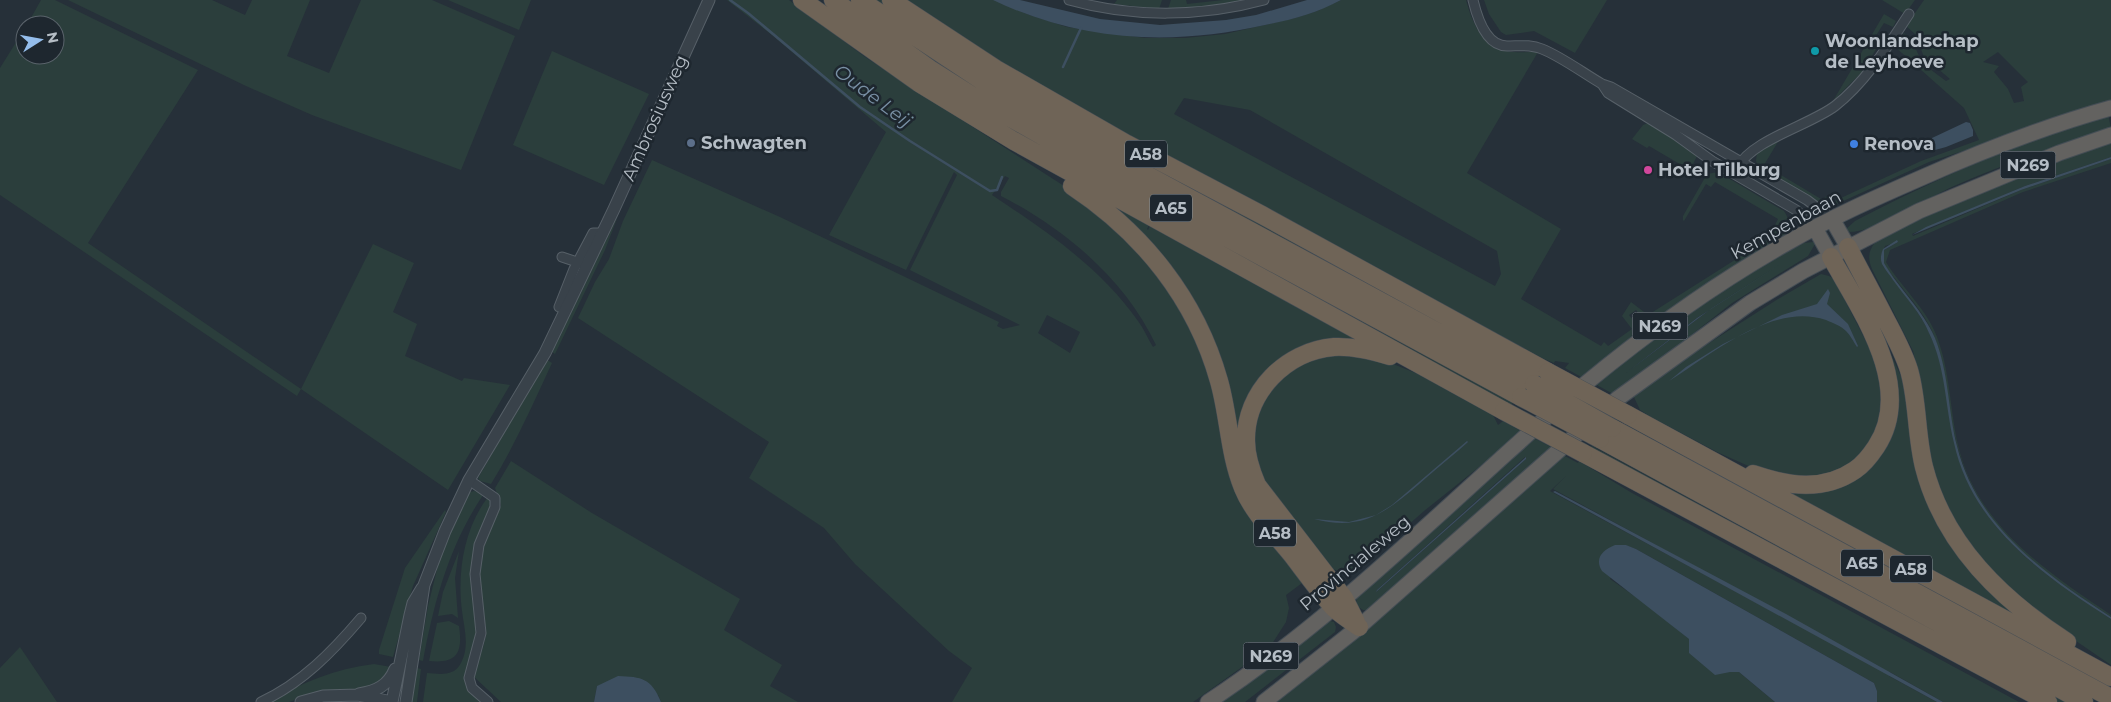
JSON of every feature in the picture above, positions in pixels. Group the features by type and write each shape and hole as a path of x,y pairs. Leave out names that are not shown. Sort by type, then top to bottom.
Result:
{"highway":[{"name":"A58","path":"802,0 919,83 1014,141 1582,453 2048,702"},
{"name":"A65","path":"833,0 930,69 979,100 1246,248 1582,430 1606,433 2111,698"},
{"name":"A65","path":"860,0 987,84 1119,160 1534,384 1606,433 2084,702"},
{"name":"A58","path":"891,0 996,69 1127,144 1262,215 2111,676"},
{"name":"Kempenbaan","path":"1519,443 1585,384 1659,327 1734,275 1814,228 1946,167 2018,138 2109,109"},
{"name":"N269","path":"1264,702 1358,627 1617,399 1750,303 1848,247 1946,199 2059,153 2111,135"},
{"name":"A58","path":"1014,141 1038,162 1114,217 1138,239 1178,288 1207,345 1219,380 1234,457 1244,490 1256,510 1358,627"},
{"path":"1832,219 1848,247"},
{"path":"1814,228 1831,257"},
{"name":"A58","path":"1848,247 1904,357 1914,392 1924,468 1933,494 1952,532 1970,559 2000,592 2037,622 2092,658 2111,676"},
{"name":"A58","path":"1712,461 1780,483 1814,485 1837,480 1851,472 1864,463 1879,443 1886,426 1890,407 1886,372 1875,340 1831,257"},
{"name":"A58","path":"1338,602 1257,485 1250,469 1246,440 1251,411 1257,396 1278,371 1290,362 1320,350 1346,347 1363,349 1420,365"},
{"name":"Provincialeweg","path":"1208,702 1292,640 1338,602 1519,443"}],"street":[{"path":"1069,0 1126,11 1170,13 1216,10 1264,0"},
{"path":"1473,0 1482,26 1494,42 1501,46 1527,45 1542,49 1680,128 1719,148 1740,163 1807,200 1832,219"},
{"name":"Ambrosiusweg","path":"558,307 602,233 706,1"},
{"path":"1734,173 1740,163 1756,148 1837,105 1864,77 1909,14"},
{"path":"1602,84 1608,93 1676,135 1712,160 1796,210 1814,228"},
{"path":"1712,160 1719,148"},
{"path":"562,257 582,264"},
{"name":"Ambrosiusweg","path":"392,702 400,657 413,603 424,585 444,531 469,480 546,353 582,264"},
{"path":"469,480 495,498 495,507 479,544 475,574 481,633 470,678 472,688 488,702"},
{"name":"Ambrosiusweg","path":"406,702 424,585"},
{"path":"261,702 294,683 310,671 332,652 362,618"},
{"path":"301,702 323,696 358,695 378,690 387,683 400,657"},
{"path":"358,695 392,702"}],"green space":[{"path":"41,0 55,0 198,70 88,243 301,389 297,396 0,195 0,68 15,44 15,65 65,65 65,15 33,15"},
{"path":"68,0 212,0 245,15 252,0 310,0 287,56 329,73 361,0 432,0 515,36 461,170 312,115 246,86"},
{"path":"448,0 531,0 519,30"},
{"path":"727,0 789,0 865,57 1064,186 1118,227 1179,302 1214,386 1306,580 1286,595 1289,608 1286,622 1270,647 1193,702 952,702 972,668 949,651 855,564 824,528 749,478 769,442 578,318 595,282 609,259 623,221 652,160 780,217 999,322 997,326 1003,329 1020,325 910,270 957,175 954,172 906,270 829,235 886,132 772,35","holes":["1005,176 1009,178 1001,192 1001,196 1048,224 1091,258 1128,299 1156,345 1153,347 1140,324 1123,302 1089,267 1052,236 992,195","1047,315 1080,332 1070,353 1038,333"]},
{"path":"811,0 817,0 843,19 842,21 845,20 872,40 871,42 873,41 901,61 903,60 930,78 930,80 968,102 967,104 969,103 1019,134 1513,403 1510,405 1122,195 995,123 888,55"},
{"path":"875,0 882,0 919,26 1531,369 1541,379 1120,150 955,52"},
{"path":"906,0 995,0 1027,14 1067,27 1145,38 1185,38 1225,34 1295,18 1341,0 1466,0 1472,19 1482,36 1496,48 1505,51 1538,52 1467,173 1561,229 1521,299 1601,346 1604,342 1608,346 1632,329 1622,316 1631,302 1648,315 1768,239 1778,219 1715,182 1711,187 1706,184 1683,220 1683,216 1707,174 1718,172 1784,211 1789,221 1789,231 1787,238 1651,327 1636,310 1629,315 1634,321 1640,317 1649,328 1585,379 1565,368 1569,363 1555,361 1554,363 1542,358 1114,128 999,61","holes":["1184,98 1250,110 1497,251 1501,274 1495,286 1174,114"]},
{"path":"1117,0 1162,0 1159,9 1114,4"},
{"path":"1171,0 1186,0 1187,4 1223,0 1250,0 1218,7 1168,9"},
{"path":"1484,0 1607,0 1575,53 1534,31 1506,35 1501,32 1489,14"},
{"path":"1882,0 1915,0 1905,14"},
{"path":"1924,0 2111,0 2111,103 1929,162 1828,208 1823,208 1760,170 1756,161 1757,153 1779,140 1764,165 1821,199 1827,196 1830,203 1921,161 1979,140 1964,108 1894,46 1904,33 1910,37 1923,64 1946,81 1950,79 1924,57 1915,34 1906,26","holes":["1998,52 2028,82 2021,87 2024,101 2014,103 2008,89 1994,72 1999,66 1983,62"]},
{"path":"1884,14 1896,21 1893,27 1884,23 1875,37 1881,41 1862,72 1833,101"},
{"path":"552,51 649,94 604,185 513,145"},
{"path":"2108,114 2111,128 2032,155 1973,178 1942,192 1887,222 1859,231 1846,232 1845,230 1855,221 1947,176 2043,136"},
{"path":"1648,123 1656,126 1698,154 1690,170 1649,146 1647,148 1632,139 1643,125"},
{"path":"2111,143 2111,157 2025,186 1912,234 1913,236 2021,190 2111,159 2111,163 2023,192 1890,250 1886,262 1927,317 1937,337 1945,363 1958,445 1967,474 1981,500 2017,544 2062,581 2111,615 2111,617 2058,581 2012,542 1976,494 1963,466 1954,433 1943,367 1931,329 1915,304 1888,271 1883,261 1884,250 1898,242 1885,246 1882,254 1883,266 1920,316 1932,338 1945,383 1953,435 1957,452 1962,469 1981,507 2013,545 2031,561 2070,592 2111,619 2111,665 2028,608 1966,544 1934,481 1919,376 1913,351 1872,269 1869,258 1873,245 1884,234 2020,175"},
{"path":"1093,194 1149,225 1148,230 1150,226 1373,346 1321,345 1247,409 1259,506 1209,343"},
{"path":"618,216 605,250 555,354 551,351"},
{"path":"1813,242 1815,244 1808,256 1732,303 1615,395 1595,384 1623,360 1726,286 1804,243","holes":["1789,258 1710,310 1712,308","1710,310 1626,373 1697,318"]},
{"path":"373,244 414,263 393,312 417,324 405,356 462,381 464,378 510,385 448,490 301,389"},
{"path":"1821,274 1834,279 1874,357 1879,373 1883,403 1875,436 1858,458 1839,471 1809,478 1753,468 1717,452 1640,410 1633,395 1706,345"},
{"path":"1852,280 1905,385 1933,502 2044,631 1773,484 1832,485 1892,423"},
{"path":"1338,351 1388,362 1418,374 1493,415 1498,425 1503,421 1523,432 1424,511 1363,565 1352,572 1346,573 1332,569 1276,507 1251,457 1256,410 1291,367"},
{"path":"546,359 552,363 508,454 491,484 480,481 478,478"},
{"path":"1532,437 1553,448 1369,610 1363,610 1357,606 1356,597","holes":["1525,457 1526,459 1376,592"]},
{"path":"1592,446 2065,702 2058,702 1589,448"},
{"path":"1563,455 1578,463 1579,461 1632,493 2019,702 1943,702 1890,672 1889,676 1937,702 1877,702 1877,691 1874,683 1636,549 1625,545 1610,579 1646,604 1730,672 1739,672 1775,702 1273,702 1350,642 1430,574","holes":["1566,476 1553,489 1884,669 1790,621 1550,491"]},
{"path":"511,461 592,513 740,599 724,630 782,665 770,686 798,702 661,702 658,695 597,686 594,702 501,702 472,675 485,639 485,622 479,581 481,558 491,526 501,505 495,488"},
{"path":"474,491 483,495 471,514 452,554 432,617 423,661 419,660 428,606 440,557 466,497 470,492"},
{"path":"488,497 493,503 478,540 479,628 473,656 464,678 488,702 423,702 427,673 450,673 458,667 464,657 466,644 461,581 464,551 473,522"},
{"path":"445,510 446,512 413,586 393,657 379,654 405,568"},
{"path":"459,551 455,578 458,618 452,614 438,616 443,592"},
{"path":"449,621 459,626 459,650 456,655 446,661 429,661 437,623"},
{"path":"1330,621 1334,622 1335,632 1245,702 1215,702"},
{"path":"20,647 57,702 0,702 0,668"},
{"path":"374,664 391,667 381,683 361,690 323,690 289,702 269,702 319,677 346,669"},
{"path":"417,668 421,669 417,702 412,702"}],"water":[{"path":"993,0 1020,0 1100,19 1160,25 1226,20 1256,15 1307,0 1341,0 1313,12 1275,23 1230,32 1196,36 1161,37 1093,32 1060,25 1026,14"},
{"path":"1966,122 1970,123 1973,136 1935,150 1931,141 1932,138"},
{"path":"2111,157 2111,159 2021,190 1912,235 1926,227 2025,186"},
{"path":"1897,240 1898,242 1884,250 1884,263 1918,309 1935,338 1946,378 1957,446 1967,475 1980,501 2017,546 2062,584 2111,617 2111,619 2061,585 2014,546 1994,524 1977,499 1963,473 1954,443 1942,373 1935,346 1922,319 1881,262 1883,249"},
{"path":"1828,289 1830,293 1827,304 1848,324 1858,346 1846,331 1839,326 1826,320 1806,316 1785,318 1753,329 1782,315 1817,304"},
{"path":"1709,310 1626,373 1697,318"},
{"path":"1739,336 1669,381 1686,367 1723,344"},
{"path":"1468,442 1406,495 1383,512 1377,514 1392,505"},
{"path":"1526,457 1526,459 1376,592 1377,590"},
{"path":"1555,491 1786,614 1943,702 1937,702 1553,492"},
{"path":"1375,515 1359,521 1345,523 1314,519 1349,522"},
{"path":"1615,545 1626,545 1636,549 1874,683 1877,691 1877,702 1775,702 1739,672 1715,675 1689,653 1689,639 1602,571 1599,558 1607,549"},
{"path":"618,676 645,680 653,688 661,702 594,702 597,686"}],"waterway":[{"name":"Oude Leij","path":"730,0 860,107 910,141 990,191 997,190 1002,177"},
{"name":"Oude Leij","path":"1063,67 1081,28"}],"place":[{"name":"Woonlandschap de Leyhoeve","path":"1815,51"},
{"name":"Schwagten","path":"691,143"},
{"name":"Renova","path":"1854,144"},
{"name":"Hotel Tilburg","path":"1648,170"}]}
